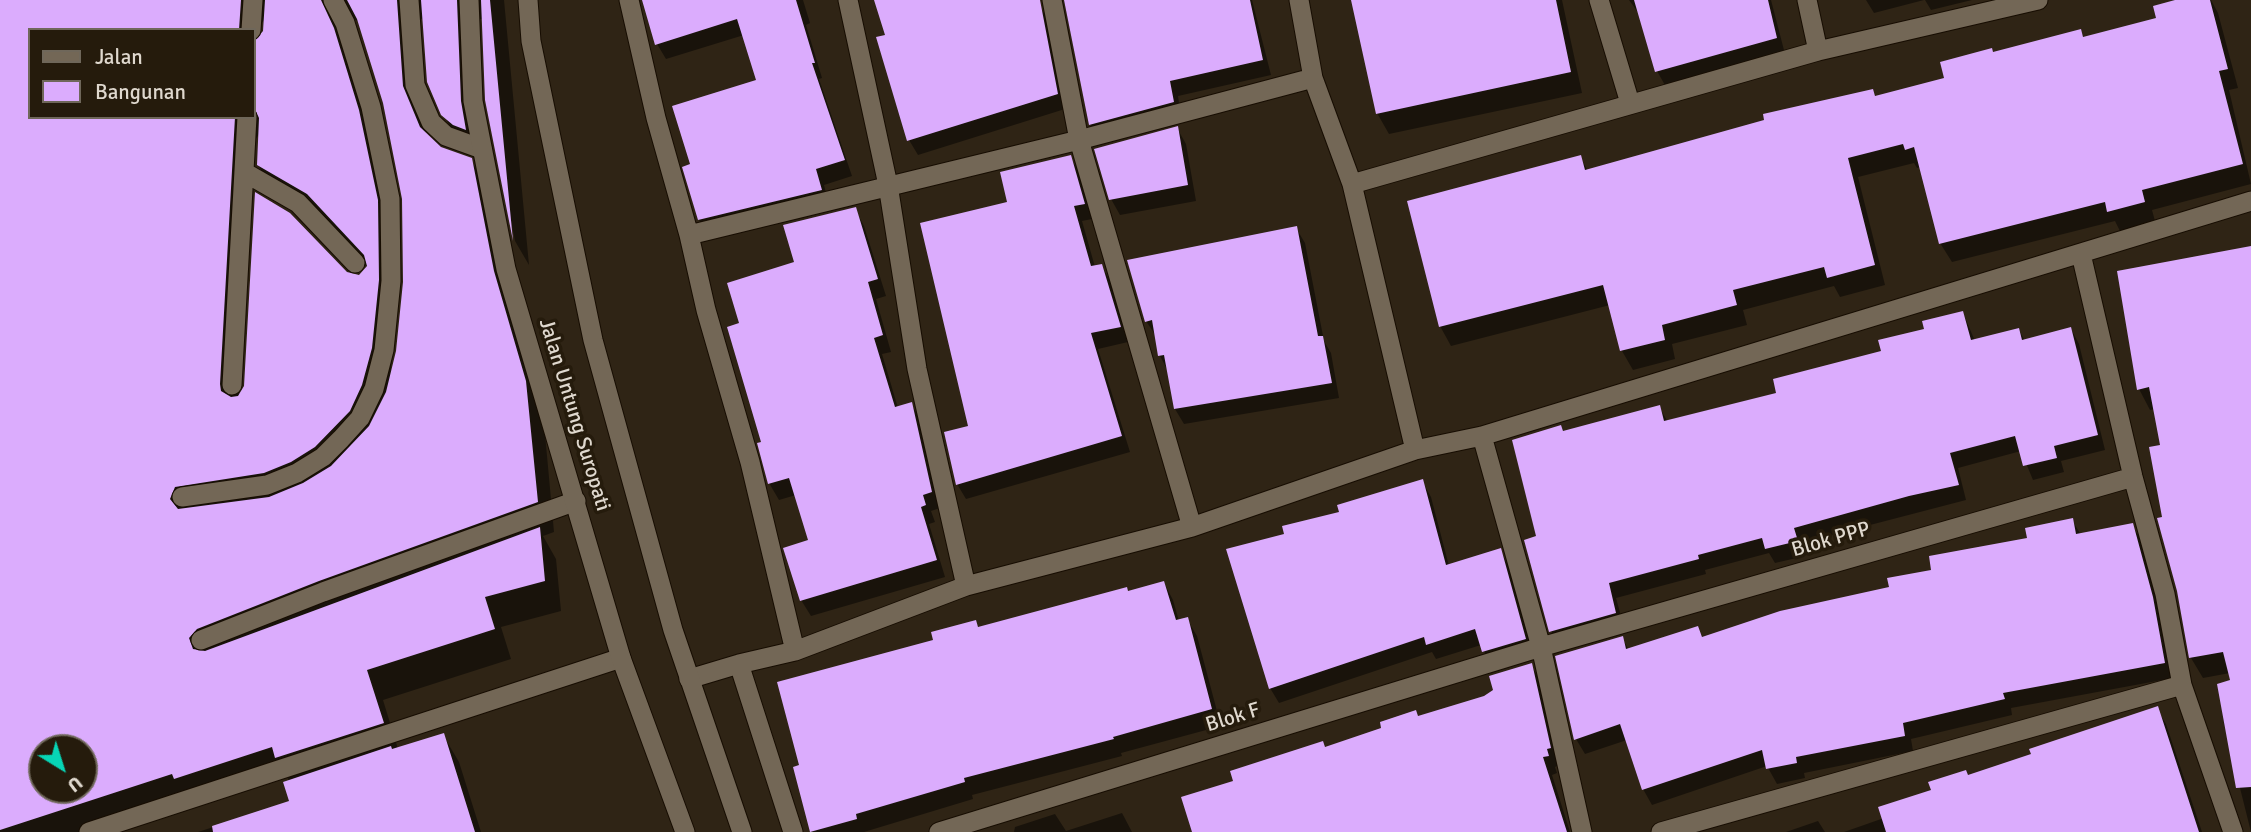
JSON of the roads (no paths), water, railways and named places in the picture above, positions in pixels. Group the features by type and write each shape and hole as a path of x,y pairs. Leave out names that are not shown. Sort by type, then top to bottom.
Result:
{"street":[{"path":"251,28 253,0"},
{"path":"182,497 267,485 297,473 323,457 341,439 360,418 374,389 384,350 391,281 390,199 371,107 345,23 333,0"},
{"path":"409,0 415,85 431,122 446,136 482,149"},
{"name":"Jalan Untung Suropati","path":"469,0 473,101 506,269 621,658 685,832"},
{"name":"Jalan Untung Suropati","path":"528,0 531,41 593,340 689,679 742,832"},
{"path":"629,0 656,118 689,235 706,310 750,462 794,652"},
{"path":"848,0 888,185 917,369 966,586"},
{"path":"1052,0 1080,140 1192,527"},
{"path":"1299,0 1313,78 1352,184 1415,450"},
{"path":"1599,0 1630,103"},
{"path":"1807,0 1818,51"},
{"path":"1352,184 1818,51 2038,0"},
{"path":"689,235 1080,140 1313,78"},
{"path":"232,385 247,119"},
{"path":"244,172 298,203 355,263"},
{"path":"689,679 794,652 966,586 1192,527 1415,450 1482,436 2251,201"},
{"path":"2081,254 2133,477 2165,594 2182,685 2233,832"},
{"path":"1482,436 1541,647 1582,832"},
{"name":"Blok PPP","path":"1541,647 2133,477"},
{"path":"201,640 323,592 576,500"},
{"name":"Blok F","path":"939,832 1541,647"},
{"path":"89,832 621,658"},
{"path":"739,664 793,832"},
{"path":"1661,832 2182,685"}]}
